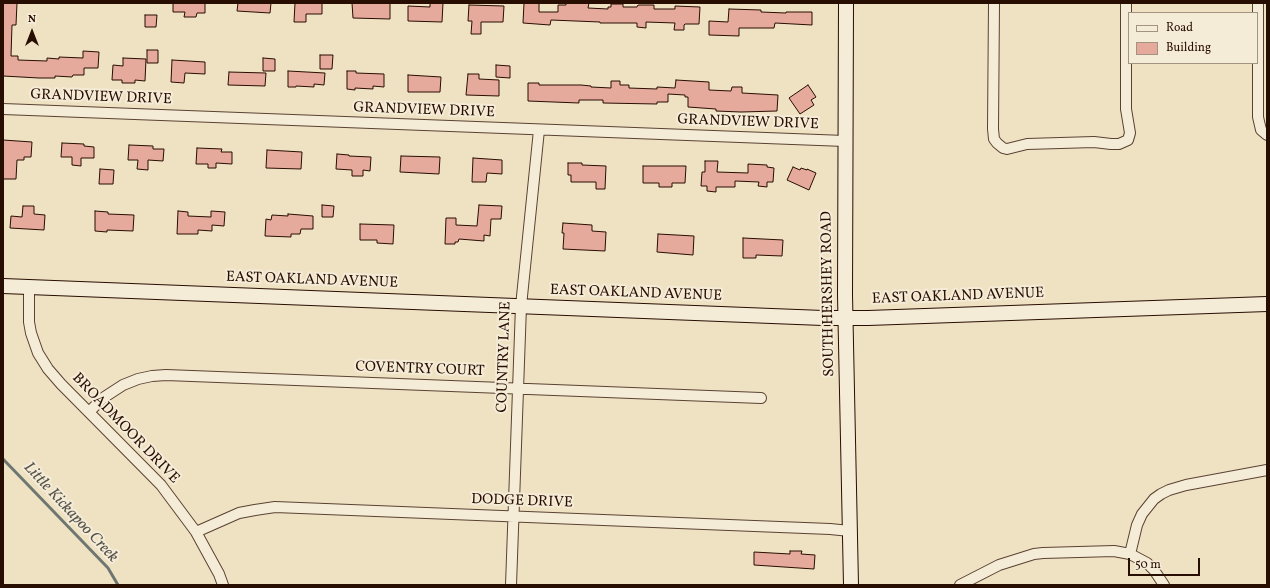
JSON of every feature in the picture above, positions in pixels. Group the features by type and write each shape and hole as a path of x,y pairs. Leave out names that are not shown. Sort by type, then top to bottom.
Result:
{"main road":[{"name":"SOUTH HERSHEY ROAD","path":"846,3 846,318 852,585"},
{"name":"EAST OAKLAND AVENUE","path":"3,286 846,318 1267,304"}],"street":[{"path":"994,3 993,129 994,138 997,143 1003,148 1007,149 1027,144 1094,142 1118,144 1128,140 1130,133 1126,109 1126,3"},
{"path":"1261,5 1258,117 1261,130 1265,134"},
{"name":"GRANDVIEW DRIVE","path":"3,110 845,141"},
{"name":"COUNTRY LANE","path":"512,585 521,306 539,130"},
{"name":"BROADMOOR DRIVE","path":"29,287 29,322 32,338 38,353 48,369 88,412 161,485 196,532 216,568 223,585"},
{"name":"COVENTRY COURT","path":"88,412 106,395 123,384 152,376 518,388 761,398"},
{"path":"1130,554 1135,532 1142,514 1154,499 1161,494 1180,486 1267,470"},
{"name":"DODGE DRIVE","path":"196,532 239,513 275,507 850,531"},
{"path":"960,585 999,565 1034,554 1114,552 1130,554 1146,563 1154,570 1164,585"}],"building":[{"path":"3,3 17,3 16,25 12,25 11,56 18,56 18,60 47,61 47,58 59,59 59,57 83,58 83,51 99,52 98,68 84,68 84,75 73,75 72,77 55,76 55,78 39,78 3,76"},
{"path":"173,3 205,3 205,13 197,13 196,17 184,17 185,12 173,12"},
{"path":"238,3 271,3 270,13 237,11"},
{"path":"295,3 322,3 322,14 306,14 306,22 294,22"},
{"path":"352,3 390,3 390,19 353,18"},
{"path":"430,3 443,3 442,22 408,21 408,6 430,7"},
{"path":"524,3 539,3 539,12 558,12 558,5 566,5 566,3 589,3 588,8 608,9 608,7 611,7 611,4 623,4 623,7 654,5 654,9 675,9 675,6 700,7 699,24 685,24 684,30 674,30 675,23 646,22 646,28 637,27 637,23 600,23 551,20 550,25 523,23"},
{"path":"469,5 504,6 503,22 481,22 481,34 471,34 472,21 468,21"},
{"path":"729,9 761,10 761,12 786,13 812,12 812,25 775,23 774,28 739,28 739,36 709,35 709,21 728,22"},
{"path":"145,15 157,15 156,27 145,27"},
{"path":"147,50 158,50 158,63 147,63"},
{"path":"320,55 333,55 332,69 320,69"},
{"path":"123,58 146,59 145,81 135,80 135,83 122,83 122,80 112,80 113,65 123,66"},
{"path":"263,58 275,59 275,71 263,71"},
{"path":"172,60 205,62 205,74 185,73 184,83 171,82"},
{"path":"496,65 510,66 510,78 496,77"},
{"path":"288,71 325,73 324,85 314,84 314,87 288,87"},
{"path":"347,71 356,71 356,73 384,74 384,87 373,86 373,89 347,89"},
{"path":"229,72 266,73 265,86 228,85"},
{"path":"468,74 479,74 479,79 499,80 499,96 466,95"},
{"path":"408,75 441,77 440,92 408,92"},
{"path":"676,80 709,82 709,90 731,91 732,87 742,87 742,93 778,95 777,111 716,111 716,109 688,107 688,97 685,97 685,95 668,94 668,102 657,102 657,104 603,103 603,100 579,100 579,103 528,101 528,83 539,83 539,85 581,85 611,88 611,81 620,81 620,85 629,85 629,88 657,89 657,87 675,88"},
{"path":"808,85 816,97 811,100 814,105 800,114 789,98"},
{"path":"3,140 32,142 31,157 24,157 24,160 17,160 16,179 3,179"},
{"path":"62,143 84,144 84,146 94,147 94,158 81,158 81,166 72,165 72,157 61,157"},
{"path":"129,145 153,146 153,149 164,149 163,161 148,160 148,170 137,169 138,160 128,160"},
{"path":"197,148 222,149 221,152 232,152 232,164 216,163 216,168 208,168 208,164 196,164"},
{"path":"267,150 302,152 301,169 266,168"},
{"path":"337,154 371,157 370,171 363,170 363,176 352,176 352,170 336,169"},
{"path":"401,156 440,157 439,174 400,172"},
{"path":"473,158 502,160 502,174 487,173 486,182 472,182"},
{"path":"705,161 718,161 717,172 748,173 748,164 767,165 767,167 774,168 773,182 767,182 767,187 758,186 759,182 735,181 735,187 716,187 716,192 707,191 707,186 701,186 702,172 705,172"},
{"path":"568,163 606,166 605,189 596,189 596,182 571,182 571,175 568,175"},
{"path":"643,166 686,166 685,183 672,183 672,187 659,187 659,183 643,183"},
{"path":"793,167 800,170 801,168 807,169 816,173 809,190 787,180"},
{"path":"100,169 114,170 113,184 99,184"},
{"path":"322,205 334,206 333,217 322,217"},
{"path":"479,205 502,206 501,219 491,219 490,236 484,235 484,241 459,239 458,242 455,242 455,244 445,244 446,218 456,218 456,225 477,226"},
{"path":"23,206 34,206 34,214 45,215 44,230 10,228 11,216 22,217"},
{"path":"95,211 108,212 108,214 134,215 133,231 95,231"},
{"path":"178,211 188,212 188,216 211,217 211,211 225,212 224,226 212,225 212,231 198,230 198,234 177,234"},
{"path":"288,214 313,216 313,229 301,229 300,234 291,234 291,237 265,236 266,219 271,220 272,215 288,216"},
{"path":"563,223 592,225 592,231 606,232 605,251 563,249"},
{"path":"360,224 394,225 393,244 377,243 377,240 360,240"},
{"path":"658,234 694,236 693,255 657,252"},
{"path":"743,238 783,240 782,256 756,255 756,258 743,258"},
{"path":"790,551 802,551 801,554 815,555 814,569 754,565 754,552 790,554"}],"waterway":[{"name":"Little Kickapoo Creek","path":"3,459 108,568 118,585"}]}
